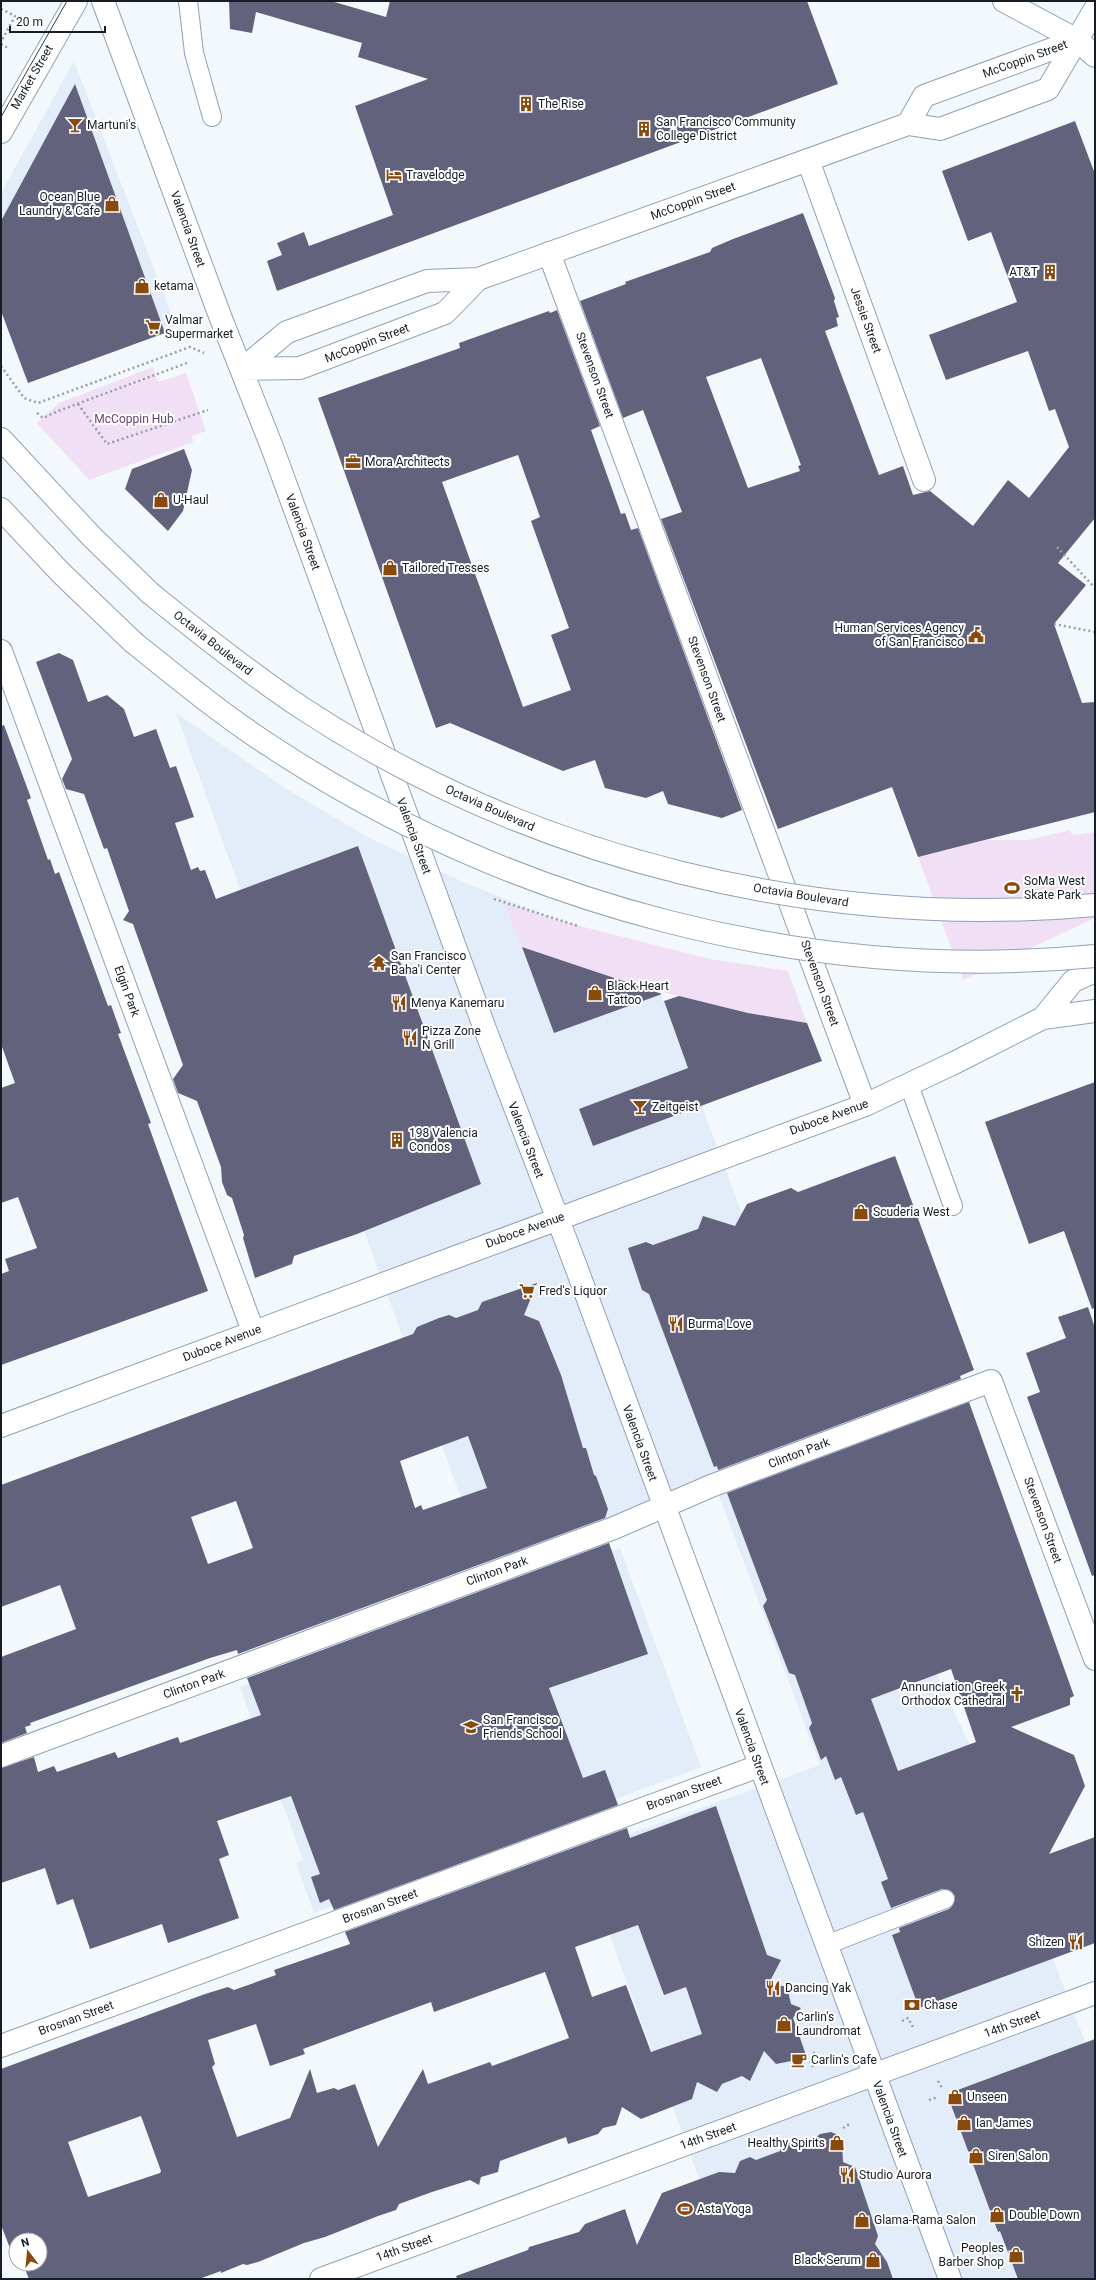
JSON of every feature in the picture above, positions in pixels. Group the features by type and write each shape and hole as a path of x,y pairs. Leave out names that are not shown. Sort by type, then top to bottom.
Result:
{"main road":[{"name":"Market Street","path":"1,132 76,1"},
{"name":"Valencia Street","path":"102,1 220,316 272,447 485,1029 950,2279"},
{"path":"1004,1 1077,40 1095,56"},
{"path":"1077,40 1095,9"},
{"name":"McCoppin Street","path":"242,369 287,332 427,281 478,279 908,124 940,129 1048,89 1077,40"},
{"name":"McCoppin Street","path":"908,124 924,96 1077,40"},
{"name":"Jessie Street","path":"808,160 924,480"},
{"name":"Stevenson Street","path":"549,253 865,1105"},
{"name":"McCoppin Street","path":"242,369 300,368 380,338 444,313 478,279"},
{"name":"Octavia Boulevard","path":"1,439 92,537 150,593 251,672 302,708 357,742 416,774 474,802 539,829 665,868 729,884 795,896 862,904 1000,910 1095,905"},
{"path":"1,509 61,573 133,642 226,716 275,749 332,784 393,817 454,847 520,874 585,897 652,918 718,933 787,945 856,954 929,959 1000,961 1095,956"},
{"name":"Elgin Park","path":"1,651 253,1331"},
{"name":"Duboce Avenue","path":"1043,1018 1073,981 1095,971"},
{"name":"Duboce Avenue","path":"1,1426 556,1218 865,1105 1043,1018 1095,1011"},
{"name":"Stevenson Street","path":"991,1381 1095,1658"},
{"name":"Clinton Park","path":"1,1756 614,1528 663,1506 991,1381"},
{"name":"Brosnan Street","path":"1,2046 759,1766"},
{"name":"14th Street","path":"321,2279 1095,1993"}],"lane":[{"path":"188,1 194,53 212,117"},
{"path":"908,1085 953,1206"},
{"path":"826,1945 945,1899"}],"path":[{"path":"1,9 15,16 1,43 8,48"},
{"path":"1,366 24,398 38,403 190,347 242,369"},
{"path":"37,413 43,418 48,417 58,411 187,363"},
{"path":"78,404 107,444 208,410"},
{"path":"1057,547 1095,588"},
{"path":"1054,624 1095,632"},
{"path":"902,2021 908,2018 913,2027"},
{"path":"813,2052 818,2052"},
{"path":"810,2061 813,2067"},
{"path":"938,2081 942,2088"},
{"path":"929,2100 938,2097"},
{"path":"843,2128 850,2123"}],"shaded area":[{"path":"74,61 176,326 126,342 1,287 1,193"},
{"path":"176,713 285,788 371,839 470,885 560,921 643,947 822,1429 972,1750 1095,2067 1095,2279 736,2279 579,1852 820,1765 713,1480 485,1564"},
{"name":"San Francisco Friends School","path":"620,1548 701,1767 314,1913 296,1863 303,1860 240,1687"}],"green space":[{"name":"McCoppin Hub","path":"153,367 158,382 186,373 206,431 192,436 193,442 89,480 37,423 59,403"},
{"name":"SoMa West Skate Park","path":"1070,830 1072,835 1095,832 1095,918 963,980 918,857 986,840 1028,840"},
{"path":"505,904 560,921 710,959 788,971 807,1023 748,1013 649,989 532,950 520,944"}],"building":[{"path":"229,1 331,1 386,17 390,1 807,1 838,84 277,291 267,261 282,255 277,243 304,232 309,246 393,215 355,106 428,79 358,57 362,43 256,12 252,33 230,29"},
{"path":"75,84 165,333 28,383 1,311 1,221"},
{"path":"1075,121 1095,174 1095,518 1058,563 1086,585 1054,624 1082,703 1095,702 1095,812 918,857 892,787 778,829 661,519 682,512 643,410 623,418 580,301 626,284 625,282 710,252 712,248 733,239 803,213 835,298 834,301 839,317 836,318 838,326 825,331 879,475 903,466 913,495 930,491 973,526 1008,480 1029,498 1069,447 1055,409 1049,411 1028,351 946,380 929,335 1017,302 991,232 968,241 942,171","holes":["761,358 801,465 798,466 800,471 748,488 706,377"]},
{"path":"557,310 600,426 591,430 621,514 625,513 631,530 638,528 742,810 722,818 668,804 663,791 646,798 605,788 595,760 563,771 450,723 436,728 318,398 460,348 459,343 549,311 550,313","holes":["518,455 540,517 531,521 569,628 551,635 571,690 523,707 442,482"]},
{"name":"U-Haul","path":"184,449 192,470 183,511 168,531 125,489 132,469"},
{"path":"59,653 73,660 88,702 107,695 124,709 134,737 156,729 170,768 176,766 194,817 175,823 191,870 198,867 200,871 205,870 216,899 358,846 481,1184 357,1234 294,1256 292,1264 255,1278 243,1238 244,1235 232,1198 227,1195 222,1182 221,1167 197,1101 178,1093 173,1079 183,1065 133,924 123,920 129,911 107,848 104,849 84,794 66,789 62,779 72,759 36,662"},
{"path":"4,725 31,798 27,800 48,860 50,859 55,874 59,872 108,1006 111,1005 121,1033 118,1034 151,1123 148,1124 208,1291 1,1365 1,1274 9,1271 5,1259 37,1248 18,1197 1,1203 1,1088 15,1083 1,1044 1,726"},
{"name":"Black Heart Tattoo","path":"522,947 662,994 554,1033"},
{"path":"679,996 748,1013 807,1023 822,1061 593,1146 579,1109 688,1068 664,1001"},
{"path":"1095,1082 1095,1308 1092,1309 1064,1231 1029,1244 985,1122"},
{"path":"895,1156 974,1370 960,1376 961,1379 718,1470 717,1466 714,1467 649,1294 642,1290 628,1248 646,1242 653,1245 698,1229 703,1216 735,1226 747,1204 791,1188 798,1192"},
{"path":"537,1283 524,1315 539,1321 561,1375 583,1448 586,1448 594,1475 596,1476 608,1509 605,1518 238,1654 237,1650 210,1658 30,1723 31,1725 25,1727 27,1733 1,1743 1,1657 76,1629 60,1585 1,1607 1,1485 413,1334 417,1327 439,1318 449,1315 456,1318 478,1310 482,1302","holes":["468,1436 487,1488 423,1510 421,1505 415,1508 400,1461","236,1501 253,1548 208,1564 191,1517"]},
{"path":"1088,1307 1095,1328 1095,1575 1092,1576 1027,1397 1040,1392 1026,1353 1066,1338 1058,1317"},
{"name":"Annunciation Greek Orthodox Cathedral","path":"969,1402 1074,1696 1070,1698 1070,1705 1011,1727 1074,1755 1085,1786 1049,1854 1095,1837 1095,1943 919,2008 892,1935 900,1932 899,1928 949,1909 953,1905 955,1896 951,1891 942,1889 891,1908 881,1882 888,1879 863,1812 856,1815 841,1777 835,1780 826,1756 821,1760 809,1728 812,1723 795,1675 789,1673 763,1606 767,1600 727,1493","holes":["951,1669 976,1742 898,1771 871,1699"]},
{"name":"San Francisco Friends School","path":"609,1543 648,1654 549,1688 583,1778 605,1770 618,1805 334,1910 329,1899 320,1903 311,1877 320,1874 291,1796 217,1821 229,1855 219,1859 239,1918 168,1943 162,1924 90,1949 73,1899 57,1905 45,1868 1,1883 1,1768 34,1757 38,1772 54,1766 57,1772 115,1752 118,1758 178,1737 180,1743 261,1715 247,1678"},
{"path":"716,1806 767,1955 781,1960 769,1983 787,1987 791,2004 801,2008 793,2018 807,2058 776,2064 764,2051 750,2081 742,2076 722,2084 717,2092 697,2082 692,2099 641,2119 622,2107 616,2125 603,2128 598,2134 568,2144 566,2137 500,2161 498,2172 481,2177 479,2185 470,2180 432,2192 399,2204 396,2210 325,2237 304,2243 258,2262 247,2265 243,2264 221,2273 221,2271 199,2279 29,2279 26,2272 48,2272 48,2232 8,2232 8,2243 1,2225 1,2069 205,1994 228,1987 234,1990 276,1975 274,1970 350,1944 345,1932 627,1828 630,1838","holes":["638,1925 664,1995 686,1987 702,2034 651,2052 626,1985 592,1997 575,1947","545,1972 569,2038 492,2066 490,2062 428,2084 423,2069 378,2147 355,2084 338,2090 334,2088 317,2093 310,2069 290,2118 237,2137 212,2067 215,2064 208,2040 256,2024 270,2066 305,2054 303,2049 431,2002 434,2012","141,2116 161,2171 160,2173 88,2197 68,2142"]},
{"path":"1095,2039 1095,2279 1018,2279 1000,2231 998,2232 947,2094"},
{"path":"831,2132 838,2135 842,2140 843,2162 855,2167 878,2236 875,2244 887,2262 893,2279 457,2279 456,2276 528,2250 529,2247 579,2232 585,2224 625,2209 637,2245 662,2193 719,2172 735,2173 740,2161 750,2157 756,2160 780,2151 782,2146 794,2141 798,2144 815,2138 820,2134"}],"tram line":[{"path":"1,117 67,1"}],"place":[{"name":"The Rise","path":"526,104"},
{"name":"Martuni's","path":"75,125"},
{"name":"San Francisco Community College District","path":"644,129"},
{"name":"Travelodge","path":"394,175"},
{"name":"Ocean Blue Laundry & Cafe","path":"112,204"},
{"name":"AT&T","path":"1050,272"},
{"name":"ketama","path":"142,286"},
{"name":"Valmar Supermarket","path":"153,327"},
{"name":"Mora Architects","path":"353,462"},
{"name":"U-Haul","path":"161,500"},
{"name":"Tailored Tresses","path":"390,568"},
{"name":"Human Services Agency of San Francisco","path":"976,635"},
{"name":"SoMa West Skate Park","path":"1012,888"},
{"name":"San Francisco Baha'i Center","path":"379,963"},
{"name":"Black Heart Tattoo","path":"595,993"},
{"name":"Menya Kanemaru","path":"399,1003"},
{"name":"Pizza Zone N Grill","path":"410,1038"},
{"name":"Zeitgeist","path":"640,1107"},
{"name":"198 Valencia Condos","path":"397,1140"},
{"name":"Scuderia West","path":"861,1212"},
{"name":"Fred's Liquor","path":"527,1291"},
{"name":"Burma Love","path":"676,1324"},
{"name":"Annunciation Greek Orthodox Cathedral","path":"1017,1694"},
{"name":"San Francisco Friends School","path":"471,1727"},
{"name":"Shizen","path":"1076,1942"},
{"name":"Dancing Yak","path":"773,1988"},
{"name":"Chase","path":"912,2005"},
{"name":"Carlin's Laundromat","path":"784,2024"},
{"name":"Carlin's Cafe","path":"799,2060"},
{"name":"Unseen","path":"955,2097"},
{"name":"Ian James","path":"964,2123"},
{"name":"Healthy Spirits","path":"837,2143"},
{"name":"Siren Salon","path":"976,2156"},
{"name":"Studio Aurora","path":"847,2175"},
{"name":"Asta Yoga","path":"685,2209"},
{"name":"Double Down","path":"997,2215"},
{"name":"Glama-Rama Salon","path":"862,2220"},
{"name":"Peoples Barber Shop","path":"1016,2255"},
{"name":"Black Serum","path":"873,2260"}]}
